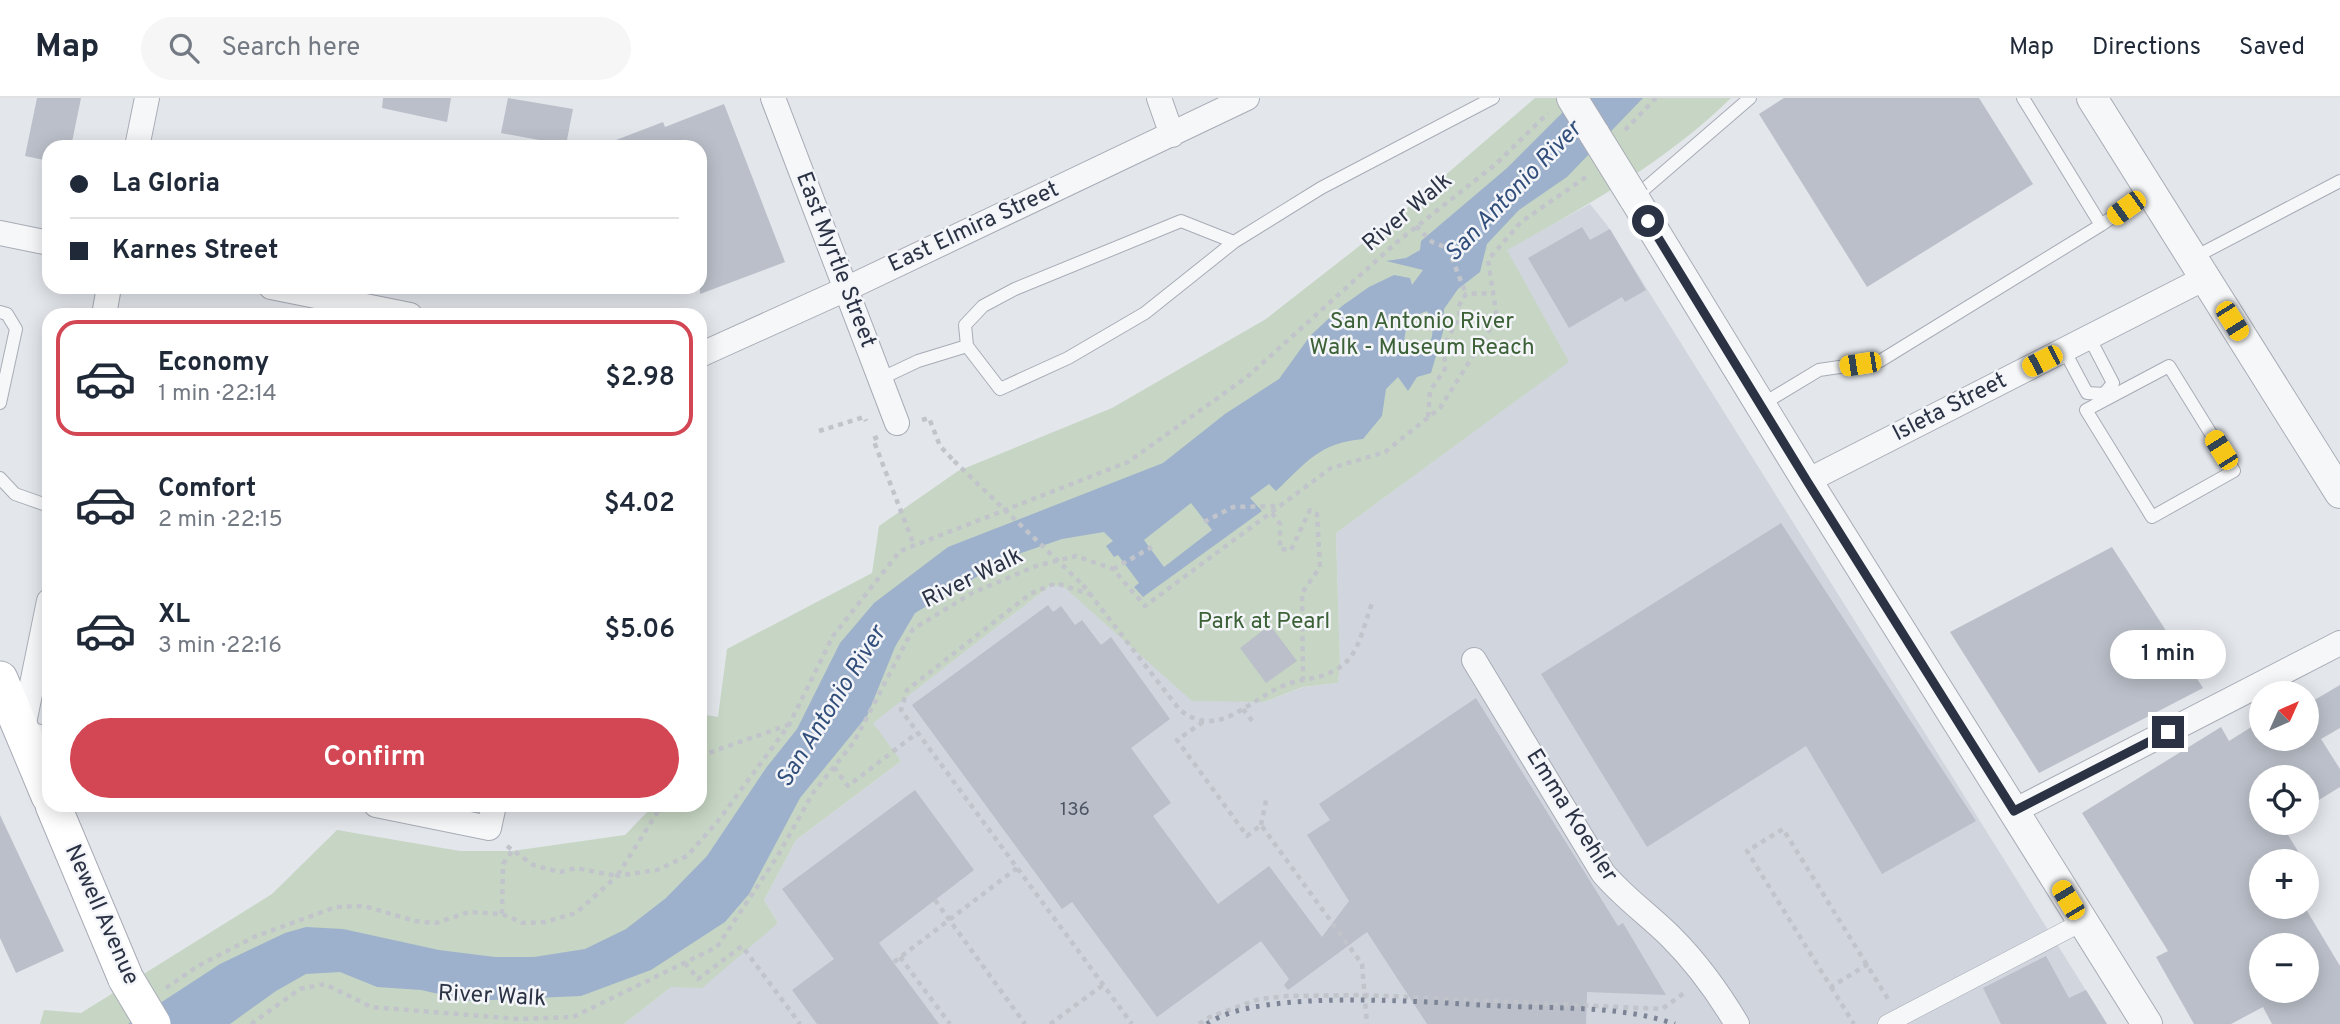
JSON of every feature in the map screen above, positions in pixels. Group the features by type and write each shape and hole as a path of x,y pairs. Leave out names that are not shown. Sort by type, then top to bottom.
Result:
{"main road":[{"path":"0,679 42,778"},
{"name":"Newell Avenue","path":"56,812 145,999"}],"street":[{"path":"138,140 147,98"},
{"name":"East Myrtle Street","path":"773,98 900,426"},
{"path":"1159,98 1172,135"},
{"name":"East Elmira Street","path":"707,352 846,289 1247,98"},
{"path":"2093,98 2340,493"},
{"path":"1564,103 1606,137 1634,198 1760,406 2147,1024"},
{"path":"0,233 42,242"},
{"name":"Isleta Street","path":"1807,481 2089,337 2199,268"},
{"path":"306,294 375,308"},
{"path":"24,733 42,638"},
{"path":"2014,811 2340,643"},
{"name":"Emma Koehler","path":"1474,660 1603,873 1616,889 1672,938 1707,977 1737,1024"},
{"path":"444,812 492,817"},
{"path":"1893,1021 2082,922"}],"lane":[{"path":"1234,242 1181,221 1015,289 984,306 965,325 967,346 1000,388 1068,358 1145,313 1234,242 1321,188 1493,98"},
{"path":"1634,198 1750,98"},
{"path":"2023,98 2101,225"},
{"path":"2199,268 2340,181"},
{"path":"1760,406 1819,370 1881,361 2101,225 2150,191"},
{"path":"0,312 7,314 16,329 0,403"},
{"path":"2064,350 2087,393 2106,396 2169,366 2234,471 2152,517 2086,410 2106,396 2113,383 2089,337"},
{"path":"880,379 918,362 967,346"},
{"path":"0,478 15,494 42,504"}],"path":[{"path":"1606,137 1656,98"},
{"name":"River Walk","path":"617,876 657,870 687,856 718,821 789,725 833,636 900,551 1128,461 1247,377 1416,226 1496,164 1564,103"},
{"name":"River Walk","path":"251,1024 300,989 325,984 371,1007 473,1013 519,1020 573,1017 717,947 777,857 813,793 854,742 913,629 972,593 1036,566 1076,556 1113,569 1145,606 1331,468 1385,452 1440,408 1497,318 1488,260 1521,222 1594,171"},
{"path":"1416,226 1432,242 1448,248 1466,294"},
{"path":"1466,294 1493,293"},
{"path":"1428,418 1430,391 1445,369 1444,345 1457,323 1458,307 1466,294"},
{"path":"819,431 864,417"},
{"path":"914,545 873,439 900,426 929,418 940,446 1083,584 1179,709 1189,718 1203,722 1220,721 1277,686 1328,676 1343,667 1357,647 1372,603"},
{"path":"1204,522 1233,507 1282,506"},
{"path":"1272,513 1280,524 1280,550 1291,550 1310,510 1317,514 1321,567 1302,593 1303,680"},
{"path":"1113,569 1152,548"},
{"path":"1092,595 1056,583 1030,594 907,690 901,710 1132,1024"},
{"path":"1242,709 1253,722"},
{"path":"1203,722 1177,740 1247,836 1261,825 1267,796"},
{"path":"707,754 789,725"},
{"path":"834,767 848,786 918,733"},
{"path":"145,999 198,966 254,937 337,907 365,906 415,921 436,923 469,912 502,914 523,923 545,922 576,913 617,876 658,812"},
{"path":"492,817 512,850 533,865 560,872 576,868 617,876"},
{"path":"1261,825 1362,964 1367,1024"},
{"path":"1854,1024 1747,851 1783,829 1868,964 1893,1021"},
{"path":"502,914 503,864 512,850"},
{"path":"894,962 1017,868"},
{"path":"935,900 1025,1024"},
{"path":"685,963 698,979 742,946 800,1024"},
{"path":"901,957 950,1024"},
{"path":"1831,987 1868,964"},
{"path":"1050,1024 1103,985"},
{"path":"1199,1024 1210,1017 1259,999 1364,995 1662,1009 1692,988"}],"shaded area":[{"path":"1590,204 1607,225 2107,1024 624,1024 671,987 778,923 764,900 796,840 901,761 872,723 1051,585 1064,586 1264,702 1304,687 1338,683 1340,665 1336,533 1568,362 1506,250"}],"green space":[{"name":"San Antonio River Walk - Museum Reach","path":"1535,98 1731,98 1680,142 1624,182 1507,250 1569,362 1336,533 1340,665 1338,683 1303,687 1264,702 1192,701 1064,587 1051,585 873,723 901,761 796,840 764,900 778,923 702,988 671,987 624,1024 40,1024 44,1010 81,1013 272,894 337,830 460,851 512,851 625,835 647,812 707,812 707,715 718,717 727,649 872,573 879,526 958,471 1112,408 1266,319 1399,215"}],"water":[{"name":"San Antonio River","path":"1577,98 1643,98 1567,177 1519,210 1487,244 1480,272 1458,289 1444,309 1443,332 1431,373 1417,377 1408,391 1398,377 1386,389 1382,416 1363,439 1348,441 1324,450 1276,491 1269,484 1250,498 1262,511 1143,597 1134,587 1139,583 1118,555 1114,557 1106,546 1113,541 1104,532 1062,539 1012,556 915,613 895,647 867,716 800,798 749,894 725,922 651,970 581,996 470,1001 421,990 377,987 340,972 306,974 276,991 230,1024 128,1024 220,964 285,933 306,927 343,929 439,950 495,957 534,957 585,949 626,929 666,898 707,856 766,768 797,729 840,643 874,603 948,547 1163,463 1225,414 1279,379 1310,336 1342,306 1369,287 1394,275 1410,278 1412,285 1423,270 1386,261 1406,258 1420,250 1421,241 1507,168","holes":["1427,311 1432,322 1432,333 1425,355 1404,346 1409,324 1416,316","1191,503 1212,530 1164,567 1144,540"]}],"building":[{"path":"37,98 81,98 72,140 42,140 42,160 25,156"},
{"path":"383,98 451,98 447,122 382,108"},
{"path":"508,98 573,109 567,140 539,140 501,133"},
{"path":"1784,98 1979,98 2033,184 1867,287 1759,114"},
{"path":"724,104 785,262 707,291 707,140 616,140 663,122 665,127"},
{"path":"1582,227 1590,240 1610,229 1646,290 1625,302 1622,297 1569,328 1528,258"},
{"path":"1781,523 1976,821 1882,874 1806,746 1647,847 1541,674"},
{"path":"2112,547 2203,688 2039,773 1950,632"},
{"path":"1048,605 1053,612 1061,606 1075,625 1082,620 1101,645 1111,637 1170,719 1131,748 1171,803 1153,816 1218,904 1269,866 1322,937 1349,901 1307,835 1330,820 1319,804 1476,698 1618,926 1623,923 1666,995 1587,992 1586,1024 1427,1024 1367,932 1288,990 1284,985 1289,979 1261,941 1157,1017 1072,902 1062,909 912,705"},
{"path":"1270,625 1297,661 1266,683 1240,648"},
{"path":"2340,685 2340,728 2321,739 2340,769 2340,787 2319,800 2319,765 2249,765 2249,835 2288,835 2297,849 2249,849 2249,919 2312,919 2340,966 2340,1024 2272,1024 2263,1007 2231,1024 2194,1024 2156,957 2168,951 2082,813 2221,727 2229,741 2249,728 2249,751 2319,751 2319,697"},
{"path":"915,790 974,870 879,943 939,1024 817,1024 792,990 834,959 782,889"},
{"path":"0,815 64,951 16,973 0,938"},
{"path":"2046,956 2069,998 2086,990 2107,1024 2001,1024 1983,988"}],"railway":[{"path":"1207,1024 1232,1012 1265,1005 1348,1000 1589,1009 1633,1014 1675,1024"}],"route":[{"path":"1648,221 2014,811 2168,732"}],"park label":[{"name":"Park at Pearl","path":"1264,622"}]}
